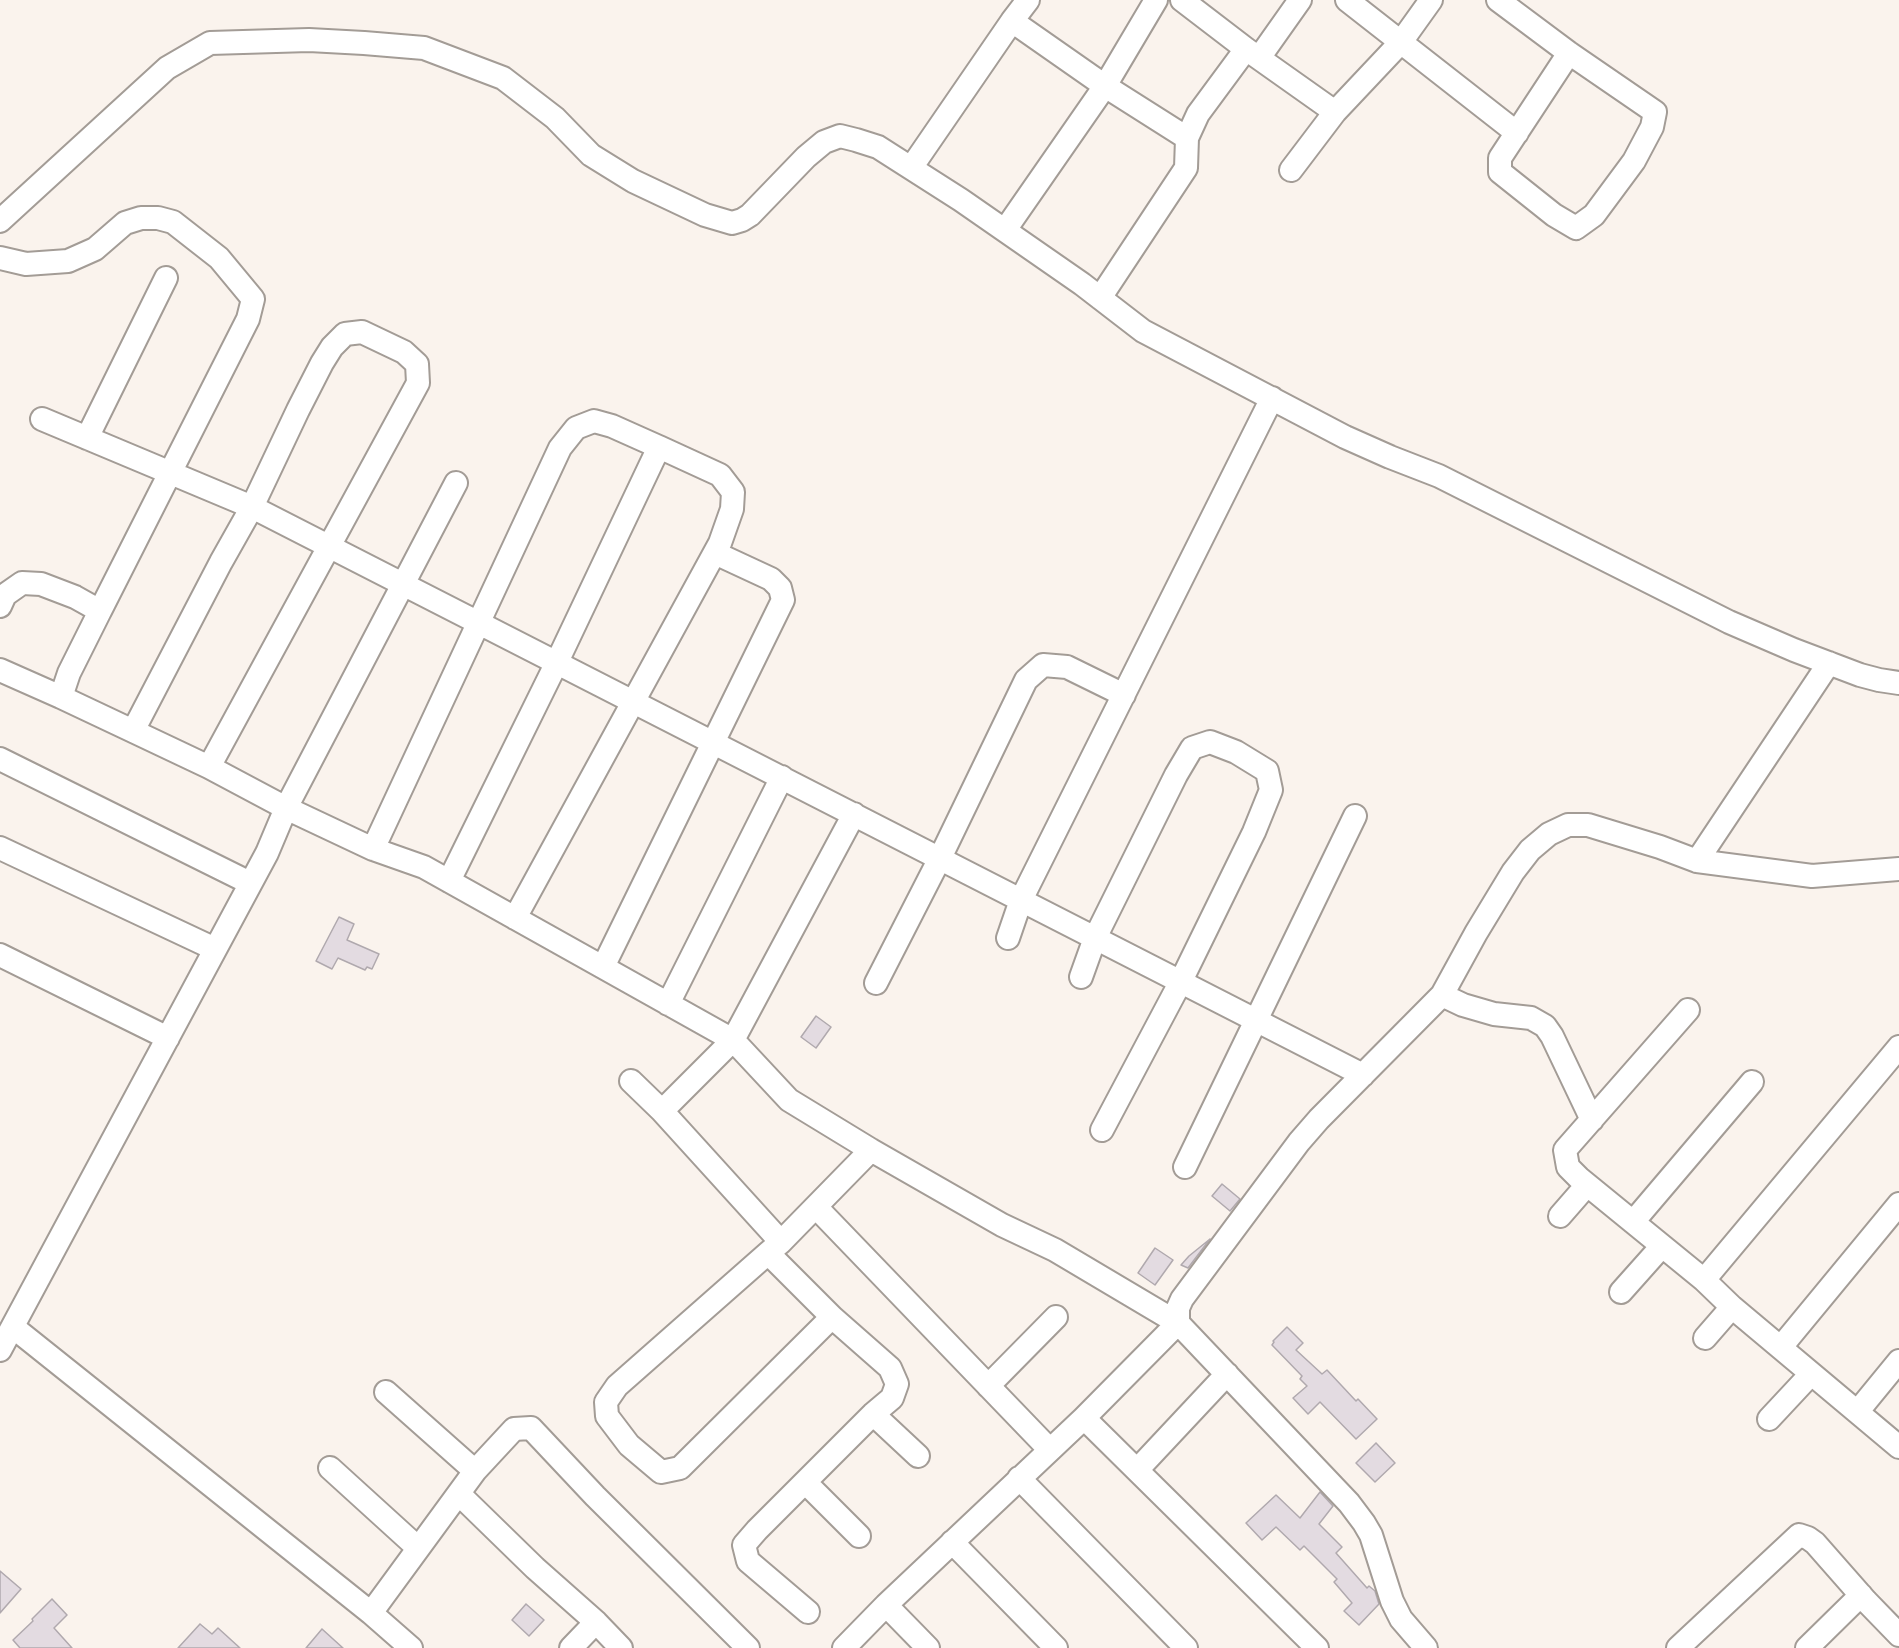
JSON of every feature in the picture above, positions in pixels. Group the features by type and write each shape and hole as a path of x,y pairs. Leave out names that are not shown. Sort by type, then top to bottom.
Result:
{"street":[{"path":"911,168 1028,0"},
{"path":"1005,230 1105,86 1156,0"},
{"path":"1182,0 1335,112"},
{"path":"1100,298 1186,168 1187,138 1198,114 1300,0"},
{"path":"1347,0 1517,133"},
{"path":"1291,170 1335,112 1401,42 1431,0"},
{"path":"1498,0 1569,53 1655,112 1652,127 1634,161 1594,215 1576,228 1554,215 1500,172 1500,158 1569,53"},
{"path":"1012,21 1105,86 1187,138"},
{"path":"0,221 167,68 210,43 309,40 424,48 504,78 555,118 591,156 633,181 705,214 732,223 750,215 806,157 824,142 840,136 878,147 911,168 1005,230 1143,331 1345,437 1439,476 1729,622 1829,663 1879,680 1899,683"},
{"path":"0,258 26,264 68,261 95,249 125,223 141,218 158,218 173,222 219,258 253,299 248,319 69,673 60,697"},
{"path":"87,438 166,278"},
{"path":"133,731 252,507 298,410 332,347 345,334 362,332 396,348 417,364 418,383 209,767"},
{"path":"1008,938 1021,900 1272,398"},
{"path":"42,419 252,507 1363,1075"},
{"path":"373,849 560,448 576,428 594,421 612,426 720,475 733,492 732,509 720,543 515,918"},
{"path":"449,881 557,662 659,447"},
{"path":"0,1350 267,853 286,808 456,483"},
{"path":"603,967 783,600 780,588 771,579 715,553"},
{"path":"0,606 5,595 22,583 40,584 75,597 100,611"},
{"path":"1696,861 1829,663"},
{"path":"876,983 940,858 1026,680 1043,665 1067,667 1124,695"},
{"path":"0,670 209,767 286,808 373,849 424,867 732,1040 789,1100 871,1150 1002,1224 1055,1250 1178,1323 1349,1503 1371,1535 1392,1600 1401,1619 1426,1648"},
{"path":"1081,977 1095,938 1176,775 1192,748 1210,742 1236,752 1268,771 1271,790 1254,832 1181,981 1102,1130"},
{"path":"0,759 250,883"},
{"path":"668,1004 782,777"},
{"path":"662,1112 732,1040 854,814"},
{"path":"1185,1167 1355,816"},
{"path":"844,1648 886,1605 1084,1418 1178,1323 1178,1308 1182,1299 1299,1142 1442,995 1513,872 1530,850 1549,834 1568,825 1588,825 1660,847 1696,861 1812,876 1899,869"},
{"path":"0,848 215,949"},
{"path":"0,955 168,1038"},
{"path":"1442,995 1463,1005 1494,1014 1531,1018 1545,1026 1592,1120"},
{"path":"1688,1011 1566,1150 1568,1167 1899,1447"},
{"path":"1704,1280 1899,1047"},
{"path":"631,1081 662,1112 832,1317 890,1368 897,1384 892,1398 873,1414 744,1545 748,1561 808,1612"},
{"path":"1633,1222 1752,1082"},
{"path":"832,1317 680,1468 662,1472 629,1445 607,1416 606,1402 617,1386 775,1248 871,1150"},
{"path":"1560,1216 1587,1185"},
{"path":"1781,1347 1899,1204"},
{"path":"816,1207 1050,1450"},
{"path":"1622,1292 1662,1246"},
{"path":"1705,1338 1732,1307"},
{"path":"988,1386 1056,1317"},
{"path":"13,1327 371,1613 411,1648"},
{"path":"1858,1411 1899,1361"},
{"path":"1138,1469 1227,1374"},
{"path":"1769,1419 1811,1374"},
{"path":"387,1392 475,1471"},
{"path":"873,1414 918,1456"},
{"path":"1084,1418 1317,1648"},
{"path":"371,1613 475,1471 514,1429 531,1428 595,1496 748,1648"},
{"path":"330,1468 418,1548"},
{"path":"1019,1478 1186,1648"},
{"path":"805,1482 859,1536"},
{"path":"459,1494 621,1648"},
{"path":"1678,1648 1799,1536 1815,1543 1899,1635"},
{"path":"952,1542 1056,1648"},
{"path":"1807,1648 1861,1595"},
{"path":"886,1605 928,1648"},
{"path":"571,1648 596,1622"}],"building":[{"path":"339,917 354,924 347,940 379,954 372,969 367,967 365,970 338,958 332,969 316,961"},
{"path":"816,1016 831,1027 816,1048 801,1037"},
{"path":"1222,1184 1240,1199 1230,1211 1212,1196"},
{"path":"1210,1239 1188,1268 1181,1265 1189,1256"},
{"path":"1155,1248 1173,1260 1155,1285 1138,1273"},
{"path":"1287,1327 1303,1343 1296,1350 1322,1374 1327,1370 1356,1401 1358,1399 1377,1419 1356,1439 1320,1402 1308,1414 1293,1398 1307,1386 1300,1379 1302,1376 1272,1345"},
{"path":"1376,1443 1395,1463 1375,1482 1356,1463"},
{"path":"1320,1492 1333,1506 1319,1524 1342,1547 1336,1553 1367,1588 1369,1586 1375,1591 1379,1604 1359,1625 1344,1611 1352,1603 1334,1582 1337,1579 1304,1546 1300,1550 1276,1527 1262,1540 1246,1523 1276,1495 1300,1518"},
{"path":"0,1571 21,1589 0,1613"},
{"path":"52,1599 67,1615 54,1628 72,1648 20,1648 13,1640"},
{"path":"526,1604 544,1620 529,1636 512,1620"},
{"path":"200,1624 212,1634 218,1628 240,1648 178,1648"},
{"path":"322,1629 343,1648 306,1648"}]}
